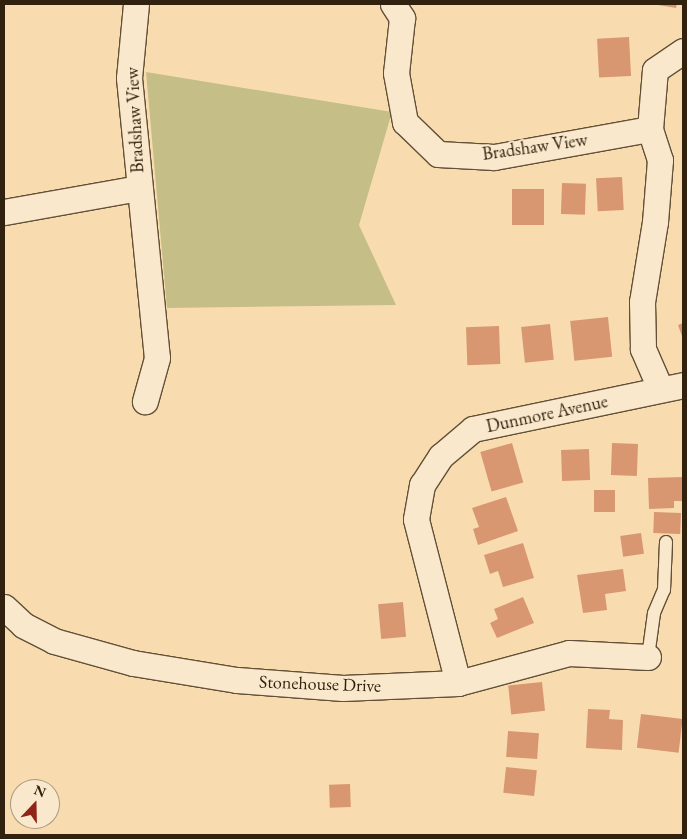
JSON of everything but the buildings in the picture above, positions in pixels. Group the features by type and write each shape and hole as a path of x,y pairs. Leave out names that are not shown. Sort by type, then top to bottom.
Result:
{"street":[{"name":"Bradshaw View","path":"4,212 139,188 129,78 136,4"},
{"name":"Bradshaw View","path":"393,4 402,18 396,73 405,122 438,154 494,157 650,129"},
{"name":"Dunmore Avenue","path":"458,683 416,519 422,485 441,456 473,430 596,405 672,386 643,349 642,302 655,222 660,160 650,129 655,70 683,51"},
{"path":"139,188 157,358 145,401"},
{"name":"Stonehouse Drive","path":"4,608 23,625 54,641 133,663 237,680 343,688 458,683 569,653 648,657"}],"lane":[{"path":"648,657 654,613 664,590 666,542"}],"shaded area":[{"path":"146,72 392,112 359,225 396,305 167,308"}]}
